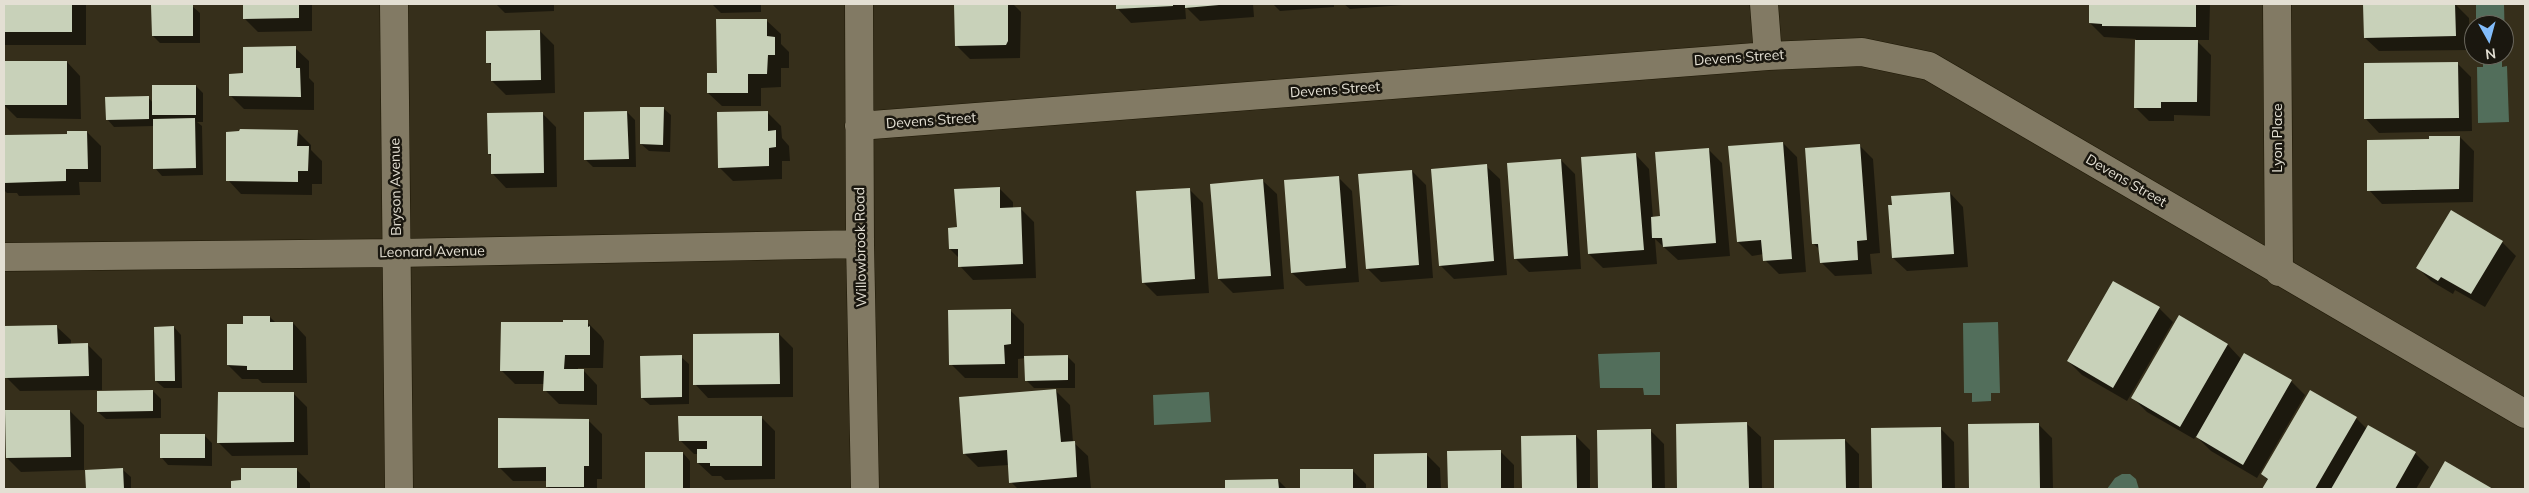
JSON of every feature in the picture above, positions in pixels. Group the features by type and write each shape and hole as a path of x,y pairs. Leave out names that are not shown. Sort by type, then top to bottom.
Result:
{"street":[{"name":"Bryson Avenue","path":"394,4 399,489"},
{"name":"Willowbrook Road","path":"859,4 860,244 865,489"},
{"path":"1764,4 1768,56"},
{"name":"Lyon Place","path":"2277,4 2279,272"},
{"name":"Devens Street","path":"859,126 1768,56 1862,52 1929,66 2525,414"},
{"name":"Leonard Avenue","path":"4,257 397,253 860,244"}],"shaded area":[{"path":"2476,4 2504,4 2504,15 2476,15"},
{"path":"2483,65 2507,66 2509,122 2478,123 2477,67 2483,67"},
{"path":"1998,322 2000,393 1991,393 1991,401 1972,402 1972,393 1964,393 1963,323"},
{"path":"1660,352 1660,395 1644,395 1643,388 1600,388 1598,354"},
{"path":"1209,392 1211,422 1154,425 1153,395"},
{"path":"2122,474 2130,474 2136,479 2139,489 2107,489 2115,478"}],"building":[{"path":"4,4 72,4 72,32 4,32"},
{"path":"193,4 193,36 152,36 151,5"},
{"path":"243,4 299,4 299,18 243,19"},
{"path":"954,4 1008,4 1008,41 1006,45 955,46"},
{"path":"1116,4 1173,4 1173,6 1116,9"},
{"path":"1185,4 1219,4 1219,5 1185,8"},
{"path":"2089,4 2196,4 2196,27 2102,26 2102,24 2089,23"},
{"path":"2363,4 2455,4 2456,36 2364,38"},
{"path":"716,19 767,19 767,36 775,37 775,55 768,55 767,74 748,74 748,93 707,93 707,73 717,73"},
{"path":"540,30 541,80 491,81 491,63 486,63 486,31"},
{"path":"2135,40 2198,40 2197,102 2161,102 2161,108 2134,108"},
{"path":"296,46 296,68 300,68 301,97 229,96 229,74 243,73 243,47"},
{"path":"4,61 67,61 67,105 4,105"},
{"path":"2458,62 2459,118 2364,119 2364,63"},
{"path":"152,85 196,85 196,115 152,115"},
{"path":"149,96 149,119 106,120 105,97"},
{"path":"640,107 664,107 663,145 640,144"},
{"path":"627,111 629,159 584,160 584,112"},
{"path":"768,111 768,131 776,130 776,147 769,148 769,166 718,168 717,112"},
{"path":"543,112 544,173 491,174 491,154 488,154 487,113"},
{"path":"195,118 196,168 153,169 153,119"},
{"path":"240,129 298,130 297,146 309,146 308,171 298,171 298,182 226,181 226,132 239,131"},
{"path":"67,131 87,131 88,169 66,169 66,181 4,183 4,135 67,134"},
{"path":"2429,136 2460,136 2459,189 2367,191 2367,140 2429,139"},
{"path":"1783,142 1792,259 1763,261 1761,240 1737,242 1728,146"},
{"path":"1860,144 1867,240 1857,241 1858,260 1820,263 1818,244 1812,244 1805,148"},
{"path":"1709,148 1716,243 1663,247 1662,238 1652,238 1651,217 1660,216 1655,152"},
{"path":"1636,153 1644,250 1588,254 1581,157"},
{"path":"1561,159 1568,256 1514,259 1507,163"},
{"path":"1487,164 1494,261 1439,266 1431,169"},
{"path":"1412,170 1419,265 1366,269 1358,174"},
{"path":"1339,176 1346,268 1291,273 1284,180"},
{"path":"1263,179 1271,276 1218,279 1210,184"},
{"path":"1000,187 1000,208 1021,207 1023,264 958,267 958,249 949,249 948,228 957,227 954,189"},
{"path":"1190,188 1195,279 1142,283 1136,191"},
{"path":"1950,192 1954,254 1892,258 1888,205 1892,205 1891,196"},
{"path":"2451,210 2503,241 2471,294 2441,277 2438,281 2416,268"},
{"path":"2113,281 2160,307 2113,388 2067,361"},
{"path":"1011,309 1011,344 1004,345 1005,364 949,365 948,310"},
{"path":"2179,315 2228,344 2180,427 2131,398"},
{"path":"243,316 270,316 270,322 293,322 293,370 247,370 247,366 227,365 227,324 243,324"},
{"path":"563,320 588,320 588,327 590,326 590,355 565,355 564,369 584,369 584,391 543,391 544,371 500,371 501,322 563,322"},
{"path":"57,325 58,344 88,343 89,376 5,378 4,326"},
{"path":"174,326 175,381 155,381 154,327"},
{"path":"779,333 780,384 693,385 693,334"},
{"path":"2244,353 2292,380 2243,465 2196,437"},
{"path":"682,355 682,397 641,398 640,356"},
{"path":"1068,355 1068,380 1025,381 1024,356"},
{"path":"1056,389 1061,442 1075,441 1077,477 1009,483 1007,450 963,454 959,397"},
{"path":"153,390 153,411 97,412 97,391"},
{"path":"2310,390 2357,417 2315,489 2262,489 2268,479 2261,474"},
{"path":"218,392 294,392 294,442 217,443"},
{"path":"5,410 70,410 71,457 6,458"},
{"path":"678,416 762,416 762,466 710,466 710,463 697,463 697,449 707,449 707,441 679,441"},
{"path":"498,418 589,419 589,466 584,466 584,487 546,487 546,467 498,468"},
{"path":"1747,422 1749,489 1677,489 1676,424"},
{"path":"2039,423 2040,489 1969,489 1968,424"},
{"path":"2368,425 2416,452 2395,489 2331,489"},
{"path":"1941,427 1942,489 1872,489 1871,428"},
{"path":"1651,429 1652,489 1598,489 1597,430"},
{"path":"160,434 205,434 205,458 160,458"},
{"path":"1576,435 1577,489 1522,489 1521,436"},
{"path":"1845,439 1846,489 1774,489 1774,440"},
{"path":"1501,450 1501,489 1448,489 1447,451"},
{"path":"645,452 683,452 683,489 645,489"},
{"path":"1427,453 1427,489 1374,489 1374,454"},
{"path":"2445,461 2493,489 2429,489"},
{"path":"123,468 124,489 86,489 85,470"},
{"path":"241,468 297,468 297,489 231,489 231,481 241,480"},
{"path":"1300,469 1353,469 1353,489 1300,489"},
{"path":"1278,479 1279,489 1225,489 1225,480"}]}
